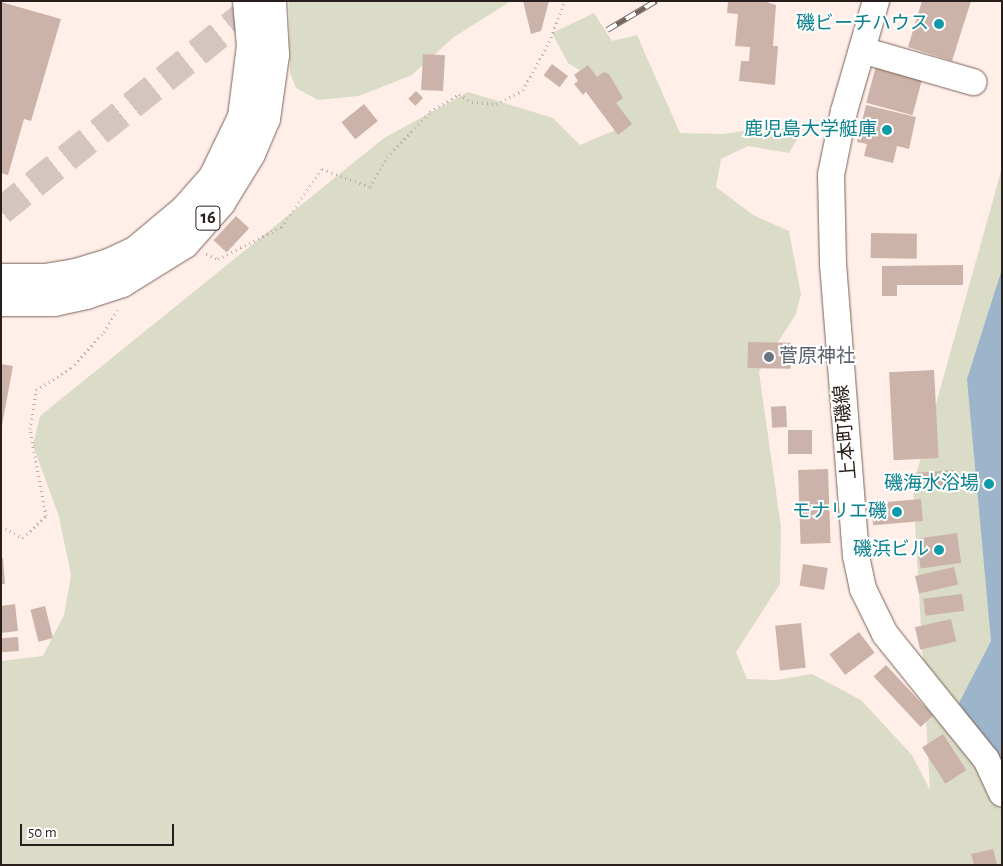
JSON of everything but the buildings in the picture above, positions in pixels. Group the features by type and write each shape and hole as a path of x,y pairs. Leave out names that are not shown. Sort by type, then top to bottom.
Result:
{"main road":[{"name":"16","path":"1,278 44,278 76,273 109,262 135,251 185,209 213,177 242,117 251,46 248,1"},
{"name":"16","path":"1,302 54,302 86,295 122,283 186,244 221,202 251,154 266,119 275,55 272,1"}],"street":[{"name":"上本町磯線","path":"876,1 835,148 831,175 833,264 856,556 863,588 885,634 986,759 1002,794"},
{"path":"862,50 973,82"}],"path":[{"path":"202,252 218,259 282,227 322,169 370,187 386,157 430,112 459,94 472,102 496,104 522,90 549,42 565,1"},
{"path":"1,526 23,538 46,516 30,429 36,390 70,368 104,332 118,306"}],"green space":[{"path":"289,1 511,1 454,37 412,75 359,96 318,100 296,88 290,73"},
{"path":"594,13 612,41 637,35 680,133 722,134 776,127 801,133 789,153 748,146 721,159 716,187 753,215 789,231 801,294 796,314 759,372 781,527 780,584 736,652 747,679 776,680 812,674 861,700 912,755 930,790 913,486 1002,168 1002,865 1,865 1,661 43,656 64,615 71,575 59,517 33,445 40,416 384,138 468,92 553,118 580,145 627,125 592,78 568,63 552,33"}],"water":[{"name":"磯海水浴場","path":"1002,269 1002,769 959,703 991,641 967,379"}],"tunnel":[{"path":"1,211 261,1"}],"railway":[{"path":"607,30 656,1"}],"place":[{"name":"磯ビーチハウス","path":"939,24"},
{"name":"鹿児島大学艇庫","path":"887,130"},
{"name":"菅原神社","path":"769,357"},
{"name":"磯海水浴場","path":"989,484"},
{"name":"モナリエ磯","path":"897,512"},
{"name":"磯浜ビル","path":"939,550"}]}
